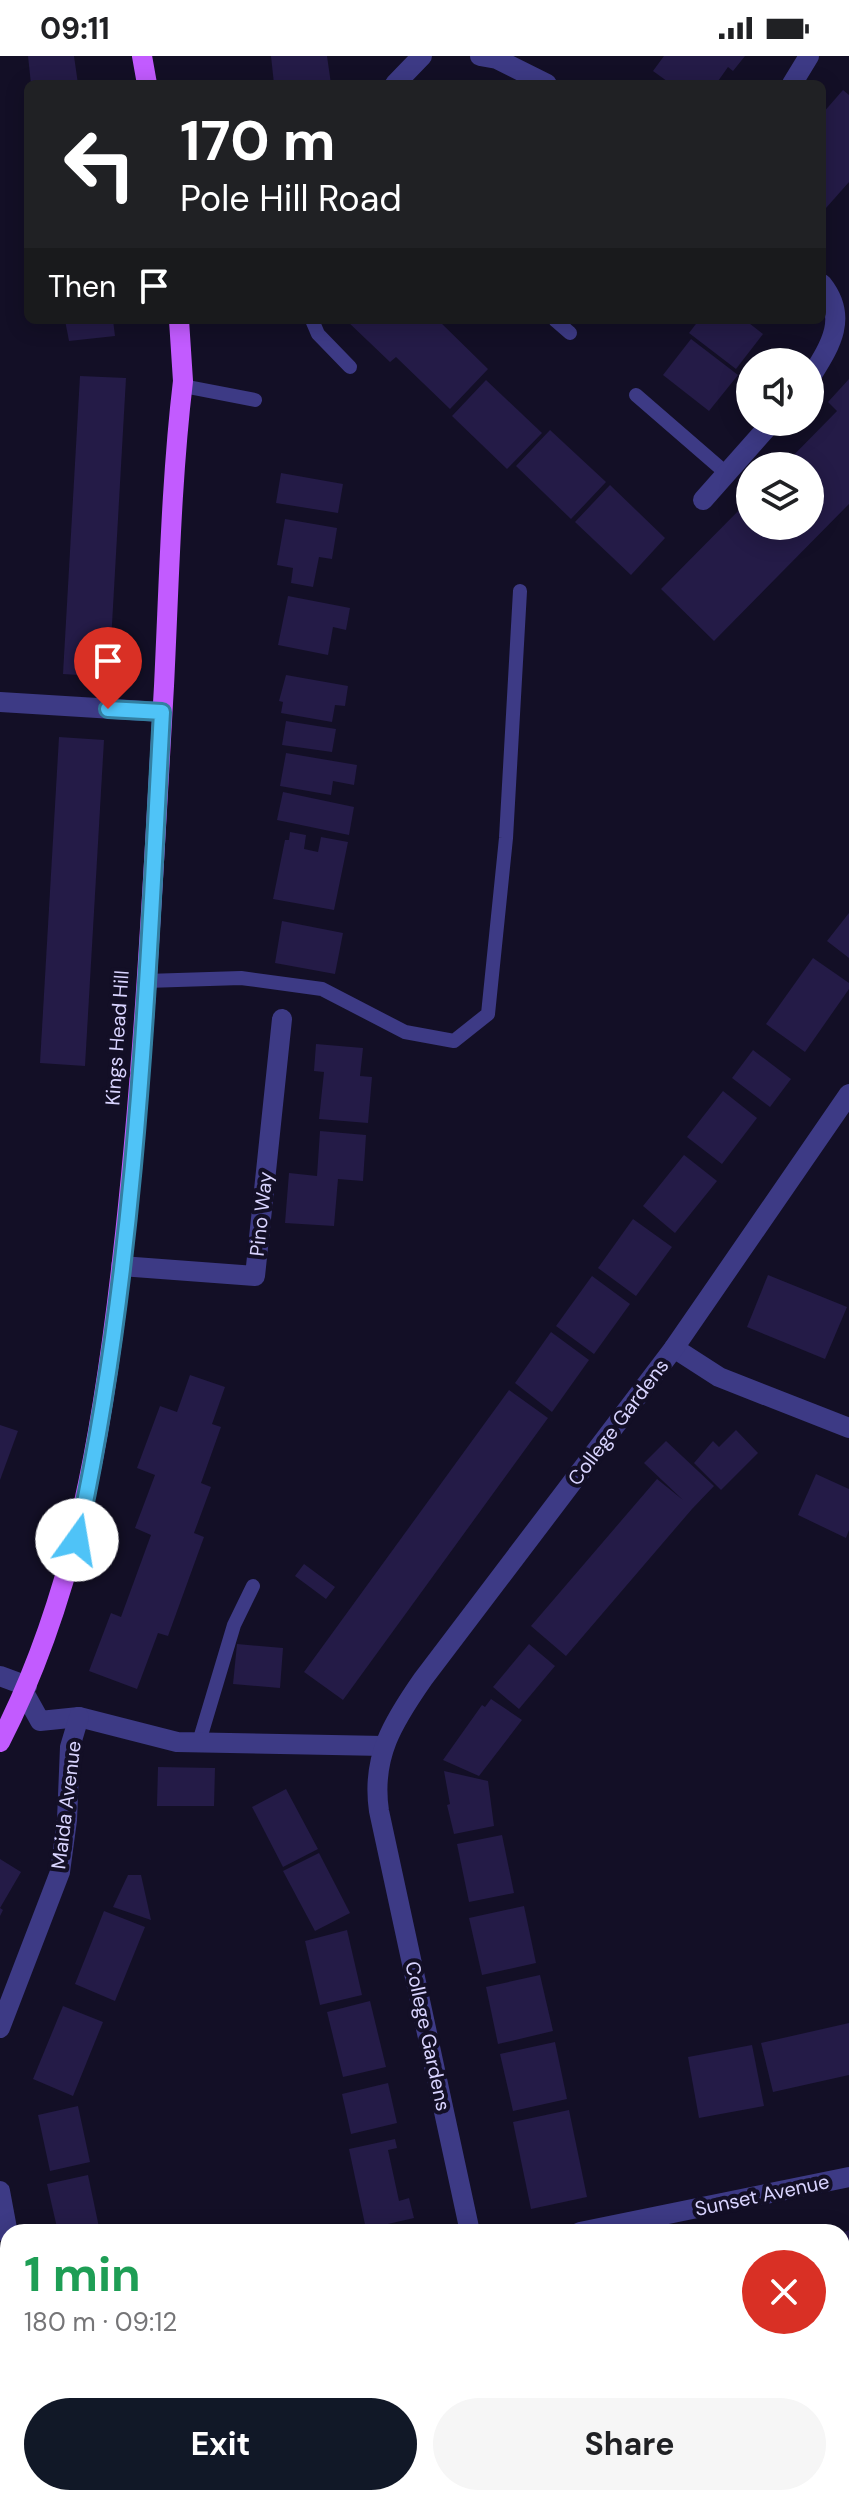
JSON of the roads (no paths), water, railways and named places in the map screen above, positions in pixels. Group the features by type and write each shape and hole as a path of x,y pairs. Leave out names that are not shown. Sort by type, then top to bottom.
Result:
{"main road":[{"path":"142,56 146,80"},
{"name":"Kings Head Hill","path":"0,1742 26,1690 52,1623 77,1540 108,1381 146,981 183,386 179,324"}],"street":[{"path":"399,80 422,56"},
{"path":"480,56 497,59 539,80"},
{"path":"794,80 809,56"},
{"path":"824,356 843,319 826,289"},
{"path":"703,500 759,436"},
{"path":"0,702 162,712"},
{"name":"Pino Way","path":"121,1266 255,1276 282,1019"},
{"name":"College Gardens","path":"468,2224 379,1811 375,1787 384,1746 395,1720 423,1679 674,1348 849,1094"},
{"path":"674,1348 719,1377 849,1428"},
{"path":"0,1676 26,1690 40,1721 79,1717 177,1742 384,1746"},
{"name":"Maida Avenue","path":"0,2028 60,1872 67,1820 70,1747 79,1717"},
{"name":"Sunset Avenue","path":"619,2224 849,2177"},
{"path":"0,2191 6,2224"}],"lane":[{"path":"314,324 318,334 350,367"},
{"path":"560,324 570,333"},
{"path":"183,386 255,400"},
{"path":"636,395 726,473"},
{"path":"146,981 241,978 322,989 405,1032 454,1041 488,1014 506,838 520,591"},
{"path":"199,1742 234,1625 253,1586"}]}
